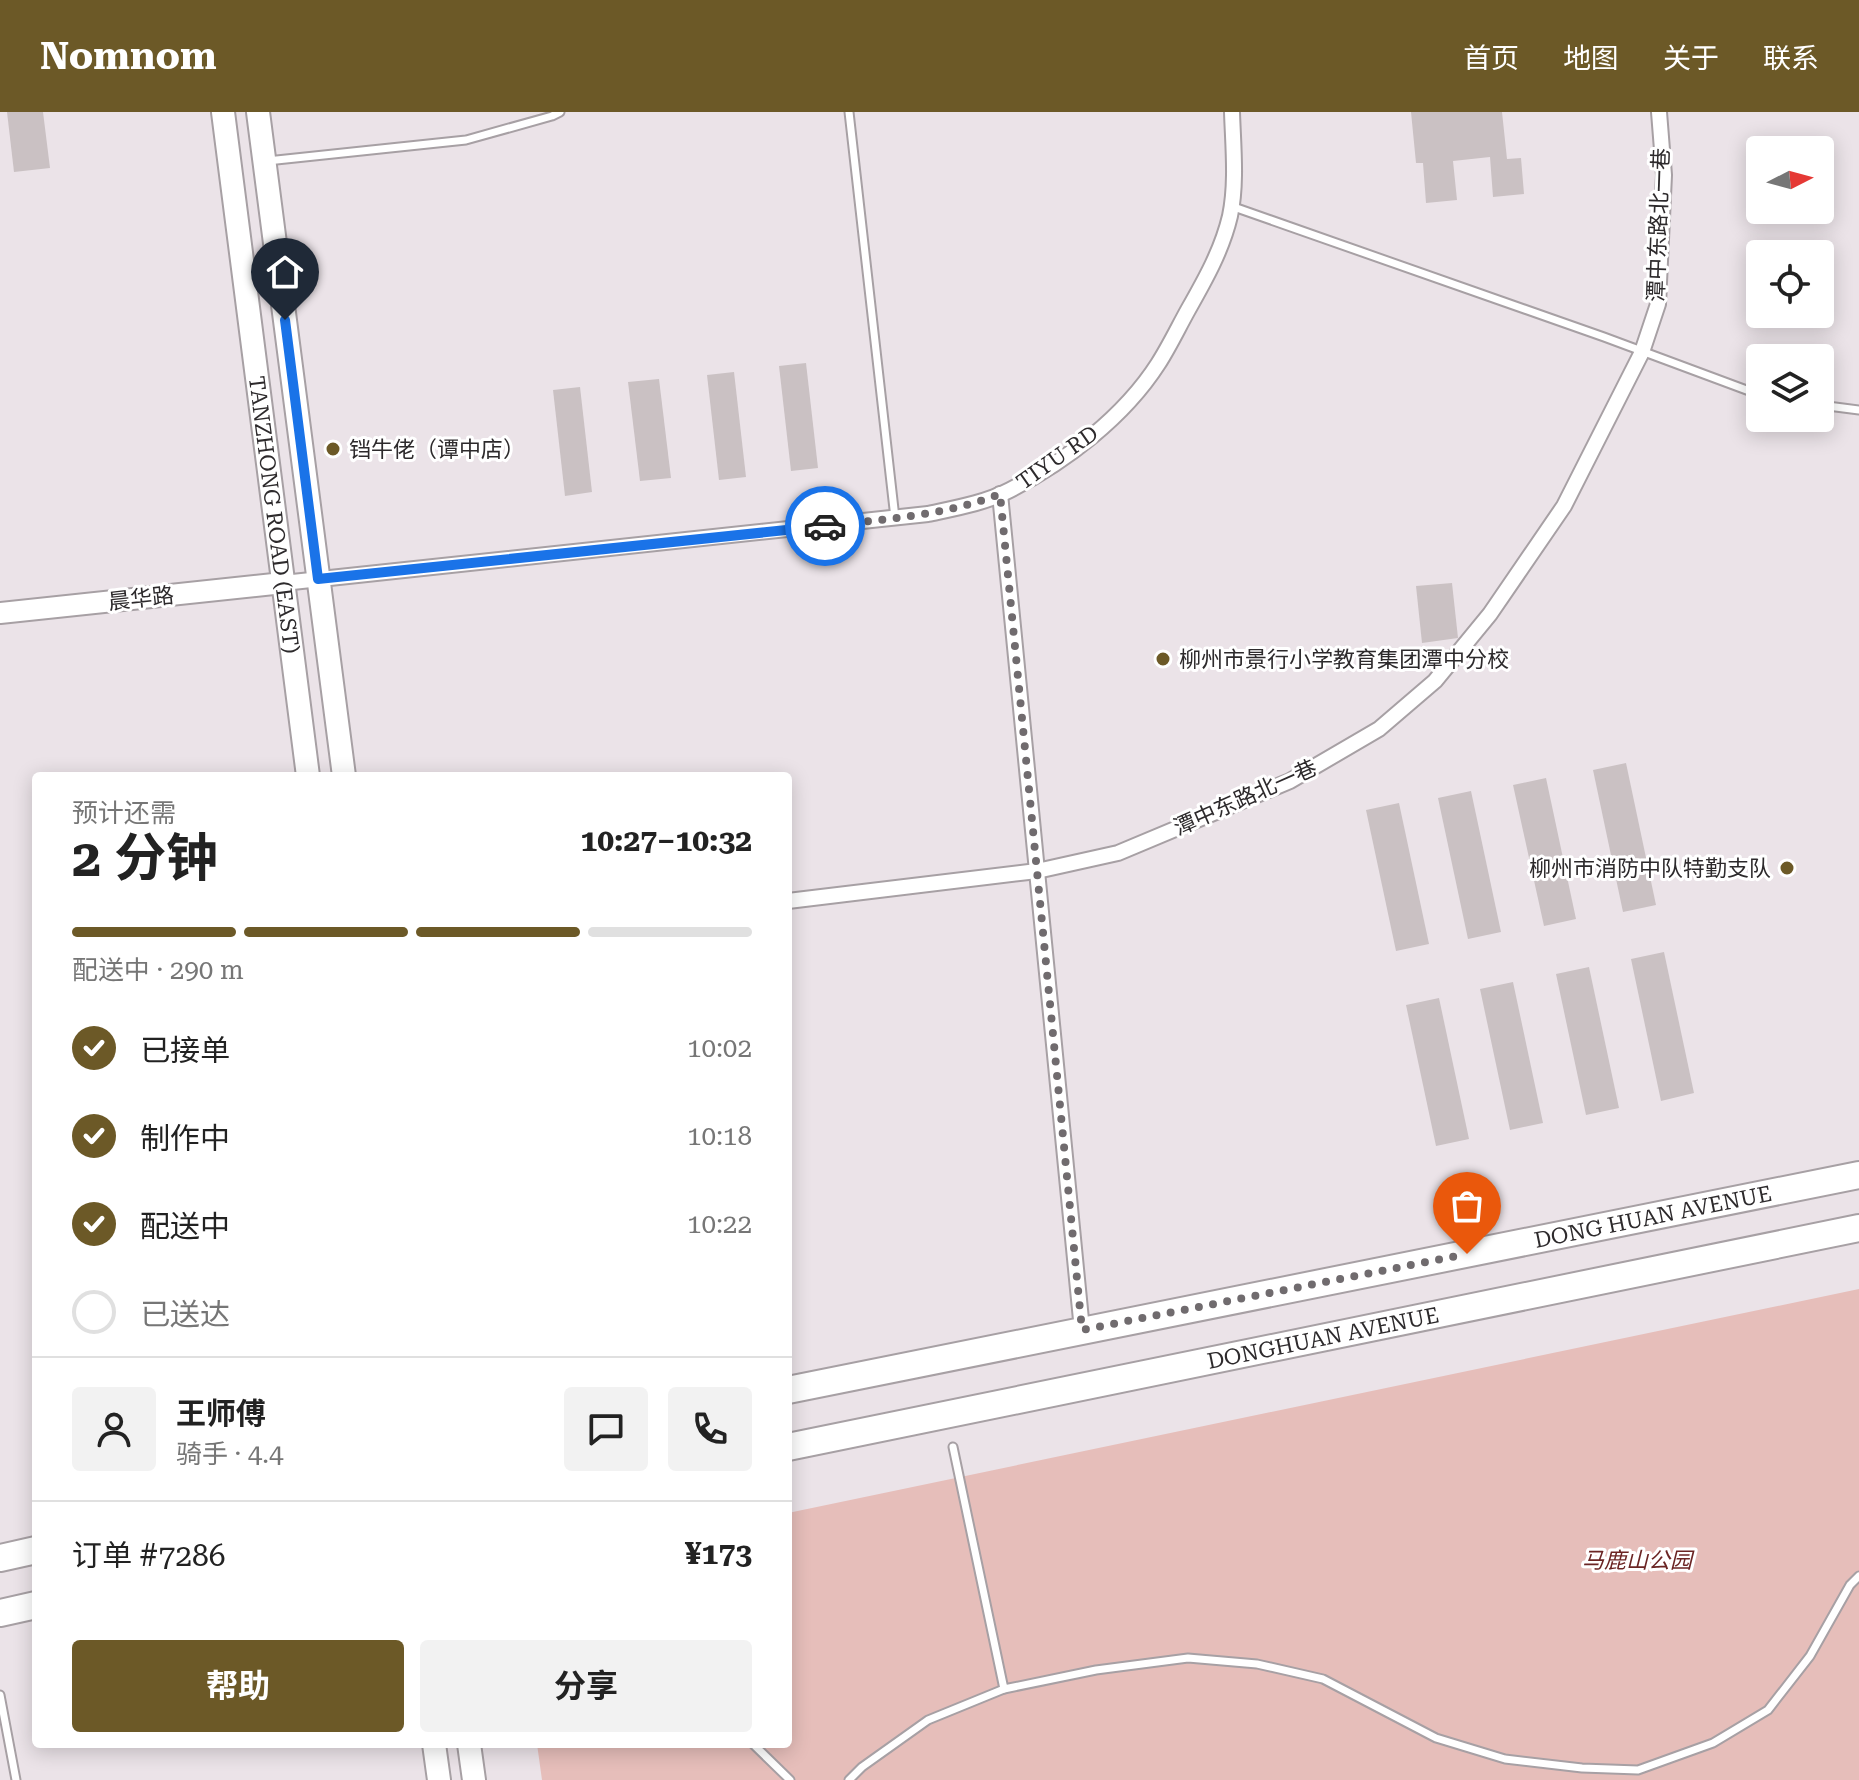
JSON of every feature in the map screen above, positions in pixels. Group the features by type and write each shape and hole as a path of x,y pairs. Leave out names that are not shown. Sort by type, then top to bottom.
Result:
{"highway":[{"name":"DONG HUAN AVENUE","path":"792,1389 1859,1175"},
{"name":"DONGHUAN AVENUE","path":"792,1446 1859,1228"},
{"path":"0,1558 32,1551"},
{"path":"0,1613 32,1606"}],"main road":[{"name":"TANZHONG ROAD (EAST)","path":"223,112 307,772"},
{"name":"TANZHONG ROAD (EAST)","path":"258,112 343,772"},
{"path":"435,1748 439,1780"},
{"path":"470,1748 474,1780"}],"street":[{"name":"TIYU RD","path":"283,583 895,518 971,505 1000,494 1046,468 1095,433 1129,401 1157,365 1213,266 1231,206 1232,112"},
{"name":"潭中东路北一巷","path":"792,901 1037,871 1118,853 1290,781 1379,729 1435,681 1490,614 1564,506 1642,352 1658,304 1664,175 1659,112"},
{"path":"1000,494 1082,1330"},
{"name":"晨华路","path":"0,613 283,583"}],"lane":[{"path":"264,162 466,140 560,112"},
{"path":"849,112 895,518"},
{"path":"1231,206 1746,390"},
{"path":"1834,407 1859,410"},
{"path":"953,1447 1004,1689"},
{"path":"849,1780 862,1767 928,1720 1004,1689 1096,1670 1188,1658 1257,1664 1323,1679 1436,1738 1505,1759 1582,1768 1638,1770 1713,1743 1768,1710 1810,1656 1850,1585 1859,1576"},
{"path":"0,1695 16,1780"},
{"path":"757,1748 790,1780"}],"green space":[{"name":"马鹿山公园","path":"1859,1289 1859,1780 542,1780 538,1748 792,1748 792,1512"}],"building":[{"path":"7,112 43,112 50,168 14,172"},
{"path":"1411,112 1502,112 1507,159 1521,158 1524,194 1493,197 1490,157 1453,161 1457,200 1426,203 1423,163 1416,163"},
{"path":"806,363 818,468 791,471 779,366"},
{"path":"734,372 746,477 719,480 707,375"},
{"path":"659,379 671,478 640,481 628,382"},
{"path":"580,387 592,492 565,496 553,390"},
{"path":"1452,583 1458,638 1422,643 1416,586"},
{"path":"1626,763 1656,905 1623,912 1593,770"},
{"path":"1546,778 1576,919 1544,926 1513,785"},
{"path":"1471,791 1501,932 1468,939 1438,798"},
{"path":"1399,803 1429,944 1396,951 1366,810"},
{"path":"1664,952 1694,1093 1661,1101 1631,959"},
{"path":"1589,967 1619,1108 1586,1115 1556,974"},
{"path":"1513,982 1543,1123 1510,1130 1480,989"},
{"path":"1439,998 1469,1139 1436,1146 1406,1005"}],"way so far":[{"path":"825,526 928,514 971,505 1000,494 1082,1330 1467,1254"}],"place":[{"name":"铛牛佬（谭中店）","path":"333,449"},
{"name":"柳州市景行小学教育集团潭中分校","path":"1163,659"},
{"name":"柳州市消防中队特勤支队","path":"1787,868"}],"route":[{"path":"285,320 318,579 825,526"}]}
